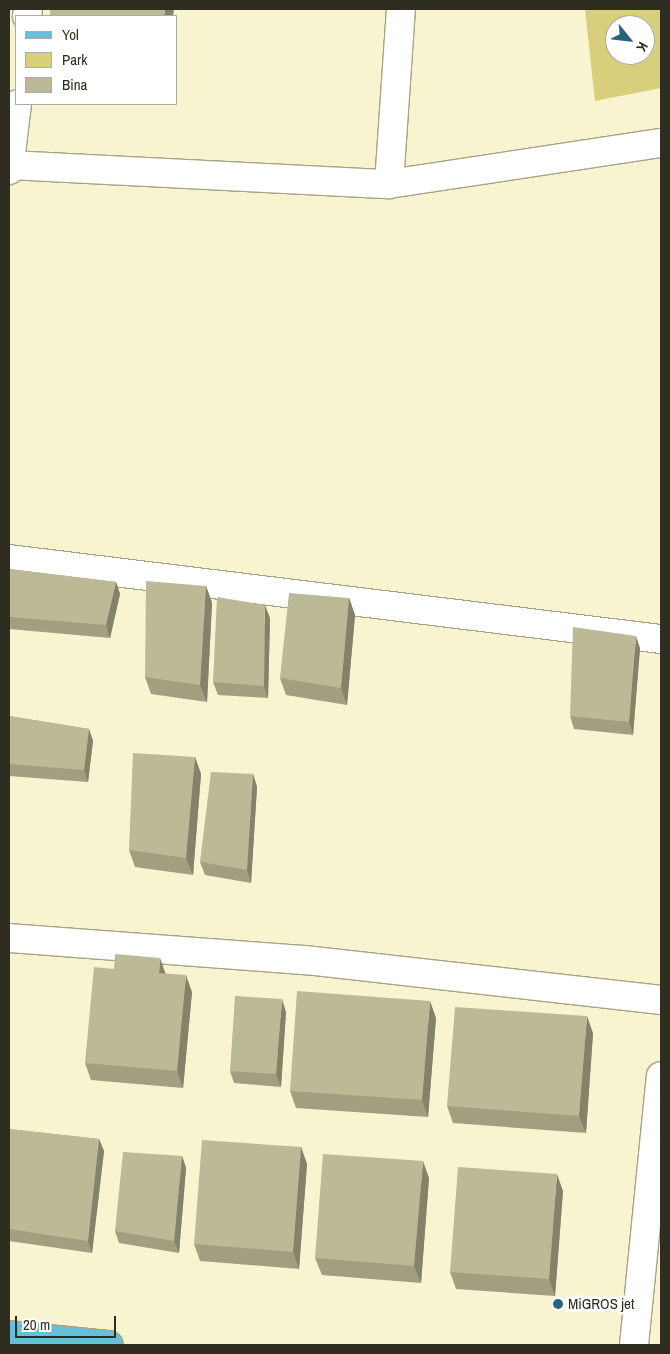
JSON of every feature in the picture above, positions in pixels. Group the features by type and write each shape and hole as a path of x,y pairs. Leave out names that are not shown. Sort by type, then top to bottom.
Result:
{"main road":[{"path":"9,1335 108,1345"}],"street":[{"path":"389,184 401,9"},
{"path":"9,170 17,105"},
{"path":"9,165 389,184 661,142"},
{"path":"9,559 661,639"},
{"path":"9,938 305,960 661,1000"},
{"path":"634,1345 661,1076"}],"green space":[{"path":"585,9 661,9 661,88 595,101"}],"building":[{"path":"50,9 165,9 164,15 50,15"},
{"path":"9,569 116,582 106,625 9,617"},
{"path":"146,581 206,586 200,685 145,677"},
{"path":"289,593 349,598 341,688 280,678"},
{"path":"217,597 265,605 264,686 213,682"},
{"path":"573,627 636,636 629,722 570,716"},
{"path":"9,716 89,729 84,770 9,764"},
{"path":"133,753 195,757 186,858 129,850"},
{"path":"211,772 253,774 247,870 200,862"},
{"path":"115,954 160,958 159,973 186,975 177,1071 85,1063 94,967 114,969"},
{"path":"297,991 430,1001 422,1100 290,1091"},
{"path":"235,996 282,999 276,1074 230,1071"},
{"path":"455,1007 587,1016 579,1116 447,1106"},
{"path":"9,1129 99,1139 88,1241 9,1229"},
{"path":"202,1140 301,1147 293,1252 194,1244"},
{"path":"123,1152 182,1156 174,1241 115,1231"},
{"path":"323,1154 423,1161 414,1266 315,1258"},
{"path":"458,1167 557,1174 549,1279 450,1272"}],"place":[{"name":"MiGROS jet","path":"558,1304"}]}
